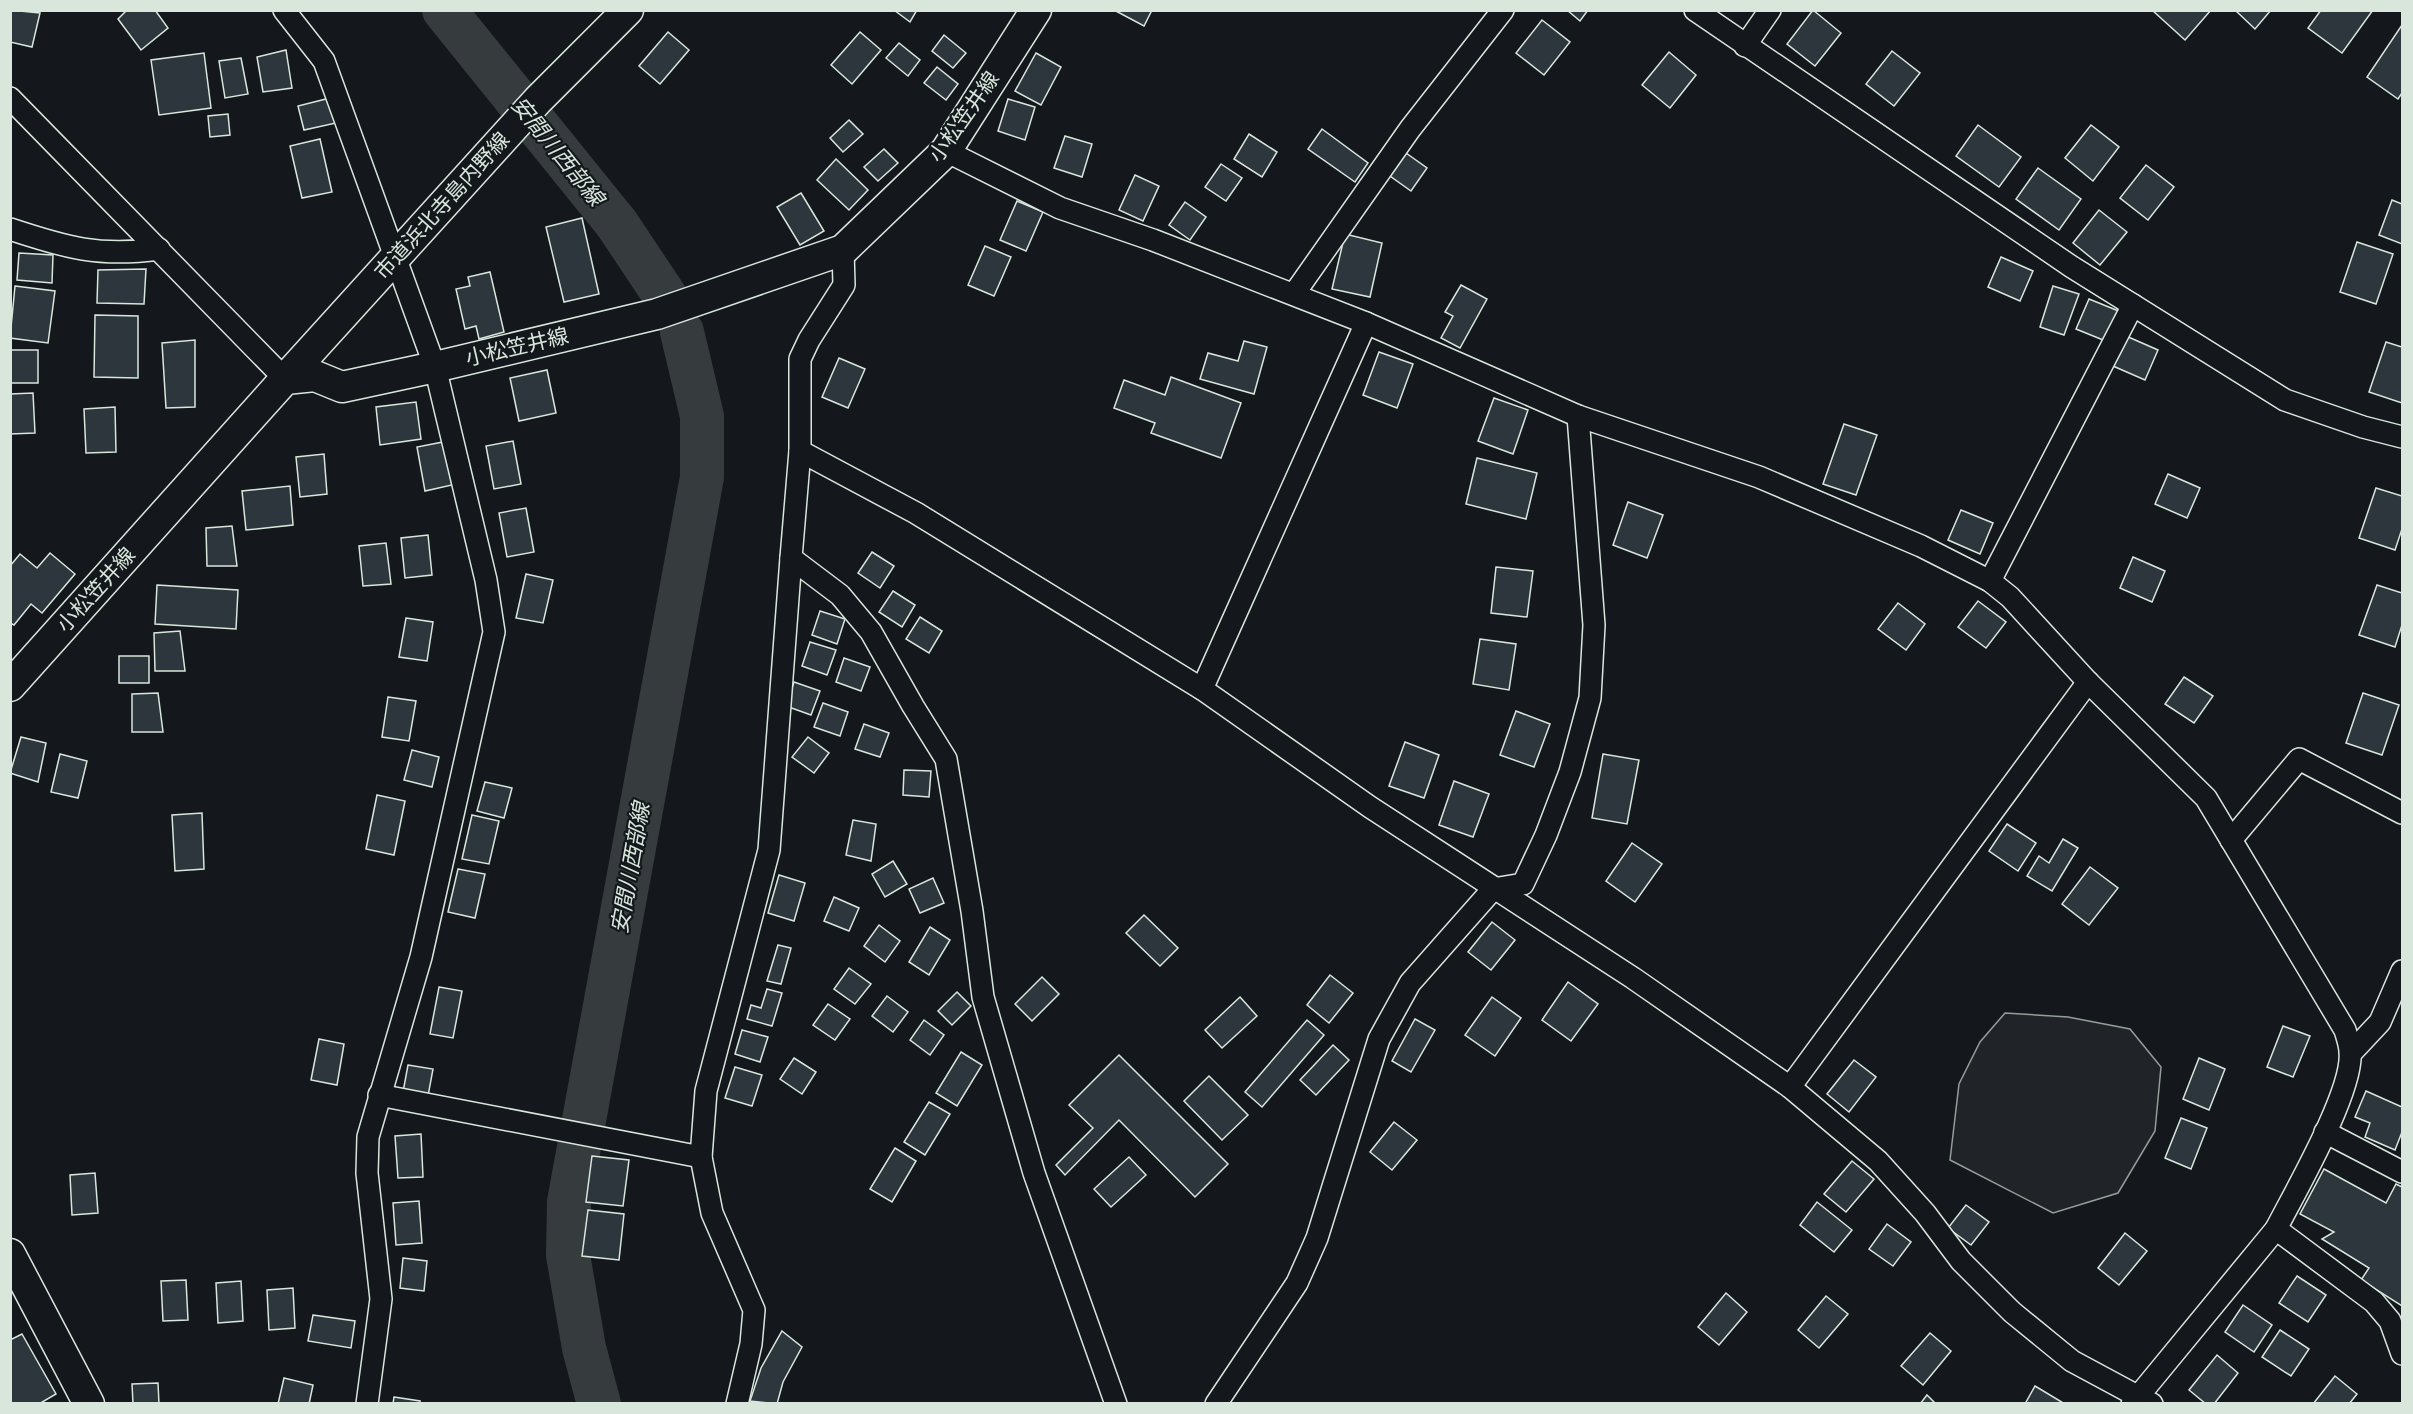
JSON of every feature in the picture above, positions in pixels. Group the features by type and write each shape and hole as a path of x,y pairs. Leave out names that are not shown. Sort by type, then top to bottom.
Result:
{"main road":[{"name":"市道浜北寺島内野線","path":"285,379 538,100 628,10"},
{"name":"小松笠井線","path":"13,678 285,379 315,376 342,387 435,367 657,314 843,250 946,151 1036,10"},
{"path":"10,1254 89,1404"}],"street":[{"path":"284,10 324,61 435,367 486,580 494,632 421,957 368,1137 367,1173 381,1299 367,1404"},
{"path":"1294,294 1410,129 1503,10"},
{"path":"1695,10 1918,165 2133,305 2285,400 2363,427 2403,437"},
{"path":"1745,46 1770,10"},
{"path":"10,98 285,379"},
{"path":"800,451 916,513 1202,689 1370,807 1633,978 1790,1086 1878,1161 1925,1213 1961,1261 2012,1312 2072,1361 2141,1401 2276,1229 2325,1132 2346,1081 2351,1053 2345,1030 2206,798 2088,682 2010,597 1990,581 1921,546 1759,477 1578,416 1366,322 1153,240 1060,208 946,151"},
{"path":"10,229 69,248 91,252 131,253 159,249"},
{"path":"737,1404 751,1344 754,1310 712,1213 701,1157 706,1091 769,850 800,451 800,359 809,340 844,285 843,250"},
{"path":"1990,581 2133,305"},
{"path":"1202,689 1366,322"},
{"path":"1216,1404 1297,1282 1317,1238 1379,1040 1392,1015 1410,983 1493,889 1523,884 1546,835 1570,772 1590,698 1594,625 1578,416"},
{"path":"791,558 840,595 871,632 946,759 972,911 983,997 1034,1173 1116,1404"},
{"path":"1790,1086 2088,682"},
{"path":"2231,840 2299,759 2403,813"},
{"path":"2351,1053 2380,1022 2403,971"},
{"path":"379,1095 701,1157"},
{"path":"2325,1132 2403,1173"},
{"path":"2276,1229 2374,1302 2390,1321 2403,1354"}],"shaded area":[{"path":"2005,1013 2068,1017 2130,1029 2161,1067 2155,1131 2118,1193 2053,1213 1950,1160 1959,1084 1980,1042"}],"building":[{"path":"10,10 40,13 32,47 10,42"},
{"path":"127,10 155,10 168,28 141,50 118,19"},
{"path":"894,10 917,10 910,22"},
{"path":"1114,10 1152,10 1144,26"},
{"path":"1567,10 1588,10 1580,21"},
{"path":"1813,10 1841,33 1815,66 1787,44"},
{"path":"2152,10 2211,10 2185,40"},
{"path":"2235,10 2271,10 2255,29"},
{"path":"2321,10 2373,10 2342,53 2308,28"},
{"path":"1542,20 1570,42 1544,75 1516,53"},
{"path":"2402,25 2402,93 2398,99 2367,77"},
{"path":"668,32 689,50 660,84 639,66"},
{"path":"860,32 881,50 852,84 831,65"},
{"path":"944,35 966,53 953,68 932,51"},
{"path":"899,43 920,60 908,76 886,58"},
{"path":"286,50 292,88 263,92 257,57"},
{"path":"1892,51 1920,73 1894,106 1866,84"},
{"path":"1669,52 1696,75 1670,108 1642,85"},
{"path":"204,53 211,108 159,115 151,60"},
{"path":"1036,53 1061,67 1041,105 1015,91"},
{"path":"241,58 248,94 225,98 219,61"},
{"path":"937,67 958,84 946,100 924,83"},
{"path":"330,98 336,123 304,130 298,106"},
{"path":"1008,99 1035,107 1025,140 998,131"},
{"path":"228,114 230,135 210,137 208,116"},
{"path":"849,120 863,134 843,152 830,138"},
{"path":"1978,125 2021,157 1999,187 1956,156"},
{"path":"2091,125 2119,147 2093,181 2065,158"},
{"path":"1322,129 1368,163 1355,182 1308,149"},
{"path":"1249,134 1277,152 1262,177 1234,159"},
{"path":"1065,136 1092,144 1082,177 1054,168"},
{"path":"320,139 332,192 302,198 290,146"},
{"path":"884,149 898,163 878,181 864,167"},
{"path":"1406,153 1427,168 1411,191 1390,176"},
{"path":"836,159 868,190 849,210 817,180"},
{"path":"1221,164 1242,178 1226,201 1205,187"},
{"path":"2146,165 2174,187 2148,220 2120,198"},
{"path":"2038,168 2081,199 2059,230 2016,199"},
{"path":"1135,175 1159,186 1143,221 1119,210"},
{"path":"801,193 824,231 800,245 777,207"},
{"path":"2392,200 2402,204 2402,244 2379,235"},
{"path":"1017,201 1043,212 1026,251 1000,240"},
{"path":"1185,202 1206,217 1190,240 1169,225"},
{"path":"2099,210 2127,232 2100,265 2073,243"},
{"path":"582,218 599,294 564,302 546,227"},
{"path":"1345,234 1382,243 1370,297 1332,289"},
{"path":"2357,242 2393,254 2376,304 2340,292"},
{"path":"985,246 1011,257 994,296 968,285"},
{"path":"19,253 53,255 52,283 17,280"},
{"path":"2001,257 2033,271 2020,301 1988,287"},
{"path":"146,269 144,304 97,303 98,270"},
{"path":"490,272 504,332 479,339 476,326 465,329 456,289 470,286 468,277"},
{"path":"1461,285 1487,299 1460,348 1441,338 1453,316 1445,312"},
{"path":"15,286 55,291 48,343 10,338"},
{"path":"2053,286 2079,294 2064,335 2040,327"},
{"path":"2089,299 2121,312 2108,342 2076,329"},
{"path":"95,315 138,316 138,378 94,377"},
{"path":"2126,336 2158,350 2145,380 2113,366"},
{"path":"195,340 195,407 166,408 162,343"},
{"path":"1244,341 1267,347 1254,394 1200,379 1208,353 1238,361"},
{"path":"2386,342 2402,347 2402,403 2369,392"},
{"path":"10,350 38,350 38,383 10,383"},
{"path":"1379,352 1413,364 1397,408 1363,395"},
{"path":"839,358 865,369 848,408 822,397"},
{"path":"547,370 556,413 519,421 510,378"},
{"path":"1171,377 1241,403 1221,458 1151,433 1155,423 1114,408 1124,380 1165,395"},
{"path":"33,393 35,433 10,434 10,394"},
{"path":"1494,398 1528,410 1513,454 1478,441"},
{"path":"416,402 421,439 380,445 376,407"},
{"path":"115,407 116,452 86,453 84,409"},
{"path":"1844,424 1877,435 1856,495 1823,484"},
{"path":"513,441 521,484 494,489 486,446"},
{"path":"443,442 452,485 425,491 417,447"},
{"path":"324,454 327,494 300,497 296,457"},
{"path":"1477,458 1537,473 1526,519 1466,504"},
{"path":"2168,474 2200,488 2187,518 2155,504"},
{"path":"290,486 293,525 246,530 242,491"},
{"path":"2376,488 2402,496 2402,529 2395,550 2359,538"},
{"path":"1628,502 1663,515 1647,558 1613,545"},
{"path":"526,508 534,552 507,557 499,513"},
{"path":"1961,510 1993,523 1980,554 1948,540"},
{"path":"232,526 237,566 207,566 206,528"},
{"path":"428,535 432,575 405,578 401,538"},
{"path":"386,543 391,584 363,586 359,546"},
{"path":"872,552 894,566 880,588 858,573"},
{"path":"50,553 75,574 42,613 31,604 14,625 10,623 10,566 20,554 37,568"},
{"path":"2133,557 2165,571 2152,602 2120,588"},
{"path":"1496,567 1533,571 1527,617 1491,613"},
{"path":"526,574 553,580 543,623 516,618"},
{"path":"157,585 238,590 236,629 155,624"},
{"path":"2377,585 2402,593 2402,625 2395,647 2359,635"},
{"path":"893,591 915,605 902,627 879,612"},
{"path":"1978,601 2006,622 1986,648 1958,627"},
{"path":"1898,603 1925,624 1906,650 1878,629"},
{"path":"820,611 845,619 837,644 812,635"},
{"path":"920,617 942,631 929,653 906,639"},
{"path":"406,618 433,622 427,661 399,657"},
{"path":"180,631 185,671 155,671 154,633"},
{"path":"1480,639 1516,644 1509,690 1473,684"},
{"path":"810,642 836,650 827,675 802,666"},
{"path":"119,656 149,656 149,683 119,683"},
{"path":"844,658 870,667 861,691 836,682"},
{"path":"2184,677 2213,696 2194,723 2165,704"},
{"path":"794,682 820,691 811,715 786,706"},
{"path":"158,693 163,732 132,732 132,694"},
{"path":"2363,693 2399,705 2382,755 2346,743"},
{"path":"388,697 416,701 409,741 382,737"},
{"path":"823,703 848,712 840,736 814,727"},
{"path":"1516,711 1550,724 1534,767 1500,755"},
{"path":"864,724 889,733 880,757 855,749"},
{"path":"21,737 46,743 38,782 10,773"},
{"path":"808,737 829,753 814,773 792,757"},
{"path":"1405,742 1439,755 1424,798 1389,786"},
{"path":"412,750 439,757 432,787 404,780"},
{"path":"60,754 87,761 78,798 51,792"},
{"path":"1603,754 1639,760 1627,824 1592,818"},
{"path":"904,770 931,771 929,797 903,795"},
{"path":"1454,781 1489,794 1473,837 1439,825"},
{"path":"485,782 512,788 504,818 477,811"},
{"path":"377,795 405,801 394,855 366,849"},
{"path":"202,813 204,869 175,871 172,815"},
{"path":"472,815 499,821 489,864 462,859"},
{"path":"853,820 876,824 871,861 846,855"},
{"path":"2007,824 2036,843 2018,871 1989,851"},
{"path":"2063,839 2078,848 2052,891 2027,876 2039,856 2049,863"},
{"path":"1632,843 1662,864 1635,902 1606,881"},
{"path":"893,861 907,884 885,897 872,874"},
{"path":"2090,867 2118,888 2089,925 2062,904"},
{"path":"458,869 485,874 475,918 448,912"},
{"path":"779,875 805,883 794,921 768,913"},
{"path":"933,878 944,903 920,913 909,889"},
{"path":"834,897 859,908 849,931 824,921"},
{"path":"1144,915 1178,948 1160,966 1126,933"},
{"path":"1492,922 1515,940 1491,970 1468,952"},
{"path":"879,925 900,941 885,962 864,946"},
{"path":"930,927 950,940 929,975 909,962"},
{"path":"778,945 791,948 781,984 767,981"},
{"path":"849,968 871,984 855,1004 834,989"},
{"path":"1330,975 1353,993 1329,1023 1307,1005"},
{"path":"1042,977 1059,994 1032,1021 1015,1004"},
{"path":"1568,982 1598,1004 1571,1041 1542,1020"},
{"path":"439,987 462,991 453,1038 430,1034"},
{"path":"767,989 782,993 772,1026 747,1019 751,1005 761,1008"},
{"path":"957,992 971,1006 952,1025 938,1011"},
{"path":"887,996 908,1012 893,1032 872,1016"},
{"path":"1240,997 1257,1016 1222,1048 1205,1030"},
{"path":"1492,997 1521,1018 1495,1056 1465,1035"},
{"path":"828,1004 850,1019 835,1040 813,1025"},
{"path":"1415,1019 1435,1030 1411,1072 1392,1061"},
{"path":"924,1020 944,1035 930,1055 910,1040"},
{"path":"1307,1020 1324,1035 1262,1107 1245,1092"},
{"path":"2283,1026 2310,1036 2293,1077 2267,1067"},
{"path":"742,1030 768,1037 760,1062 735,1054"},
{"path":"319,1039 344,1044 337,1085 311,1080"},
{"path":"1333,1045 1349,1060 1316,1095 1300,1080"},
{"path":"961,1052 982,1065 957,1106 936,1093"},
{"path":"1119,1055 1228,1164 1195,1197 1119,1120 1065,1175 1056,1165 1093,1128 1069,1105"},
{"path":"794,1058 816,1072 802,1094 780,1079"},
{"path":"2199,1058 2225,1069 2209,1110 2183,1099"},
{"path":"1854,1060 1876,1077 1849,1112 1827,1094"},
{"path":"408,1065 433,1069 428,1096 403,1092"},
{"path":"735,1067 762,1075 752,1106 725,1098"},
{"path":"1209,1076 1248,1115 1222,1140 1184,1101"},
{"path":"2366,1091 2402,1107 2402,1132 2395,1150 2365,1137 2370,1123 2355,1117"},
{"path":"929,1102 950,1114 925,1155 904,1142"},
{"path":"2181,1118 2207,1128 2191,1169 2165,1158"},
{"path":"1394,1122 1417,1140 1392,1170 1370,1152"},
{"path":"421,1134 423,1177 398,1178 395,1136"},
{"path":"895,1148 916,1161 892,1202 870,1189"},
{"path":"592,1156 629,1160 623,1206 586,1202"},
{"path":"1129,1157 1146,1175 1111,1207 1094,1189"},
{"path":"1852,1161 1874,1179 1846,1212 1824,1194"},
{"path":"2324,1169 2386,1203 2396,1184 2402,1187 2402,1306 2361,1280 2369,1268 2322,1239 2334,1232 2300,1214"},
{"path":"95,1173 98,1213 72,1215 70,1175"},
{"path":"419,1201 422,1243 396,1245 393,1203"},
{"path":"1817,1202 1852,1230 1834,1252 1800,1225"},
{"path":"1966,1205 1989,1222 1971,1245 1948,1228"},
{"path":"588,1210 624,1214 619,1260 582,1256"},
{"path":"1887,1224 1911,1242 1893,1266 1869,1249"},
{"path":"2125,1233 2147,1251 2119,1285 2098,1268"},
{"path":"403,1258 427,1261 424,1291 400,1288"},
{"path":"2297,1276 2326,1295 2308,1322 2279,1303"},
{"path":"186,1280 188,1320 163,1321 161,1281"},
{"path":"241,1281 243,1321 218,1323 216,1283"},
{"path":"293,1288 295,1328 269,1330 267,1290"},
{"path":"1726,1293 1747,1312 1719,1345 1698,1327"},
{"path":"1826,1296 1848,1314 1819,1348 1798,1330"},
{"path":"2243,1305 2272,1325 2254,1352 2225,1332"},
{"path":"313,1315 355,1321 351,1348 308,1341"},
{"path":"2280,1330 2309,1349 2291,1376 2262,1357"},
{"path":"782,1331 802,1347 783,1382 777,1404 750,1401 761,1368"},
{"path":"1930,1333 1951,1351 1923,1385 1901,1366"},
{"path":"22,1334 56,1394 39,1404 10,1404 10,1340"},
{"path":"2217,1355 2238,1373 2214,1404 2206,1404 2189,1390"},
{"path":"2335,1376 2357,1394 2349,1404 2313,1404"},
{"path":"284,1378 313,1385 309,1404 278,1404"},
{"path":"158,1383 159,1404 133,1404 132,1384"},
{"path":"2035,1386 2065,1404 2025,1404"},
{"path":"1927,1395 1936,1404 1920,1404"},
{"path":"394,1397 420,1401 420,1404 393,1404"}],"waterway":[{"name":"安間川西部線","path":"444,10 617,224 665,296"},
{"name":"安間川西部線","path":"599,1404 584,1348 568,1255 569,1202 702,477 702,416 682,332"}]}
